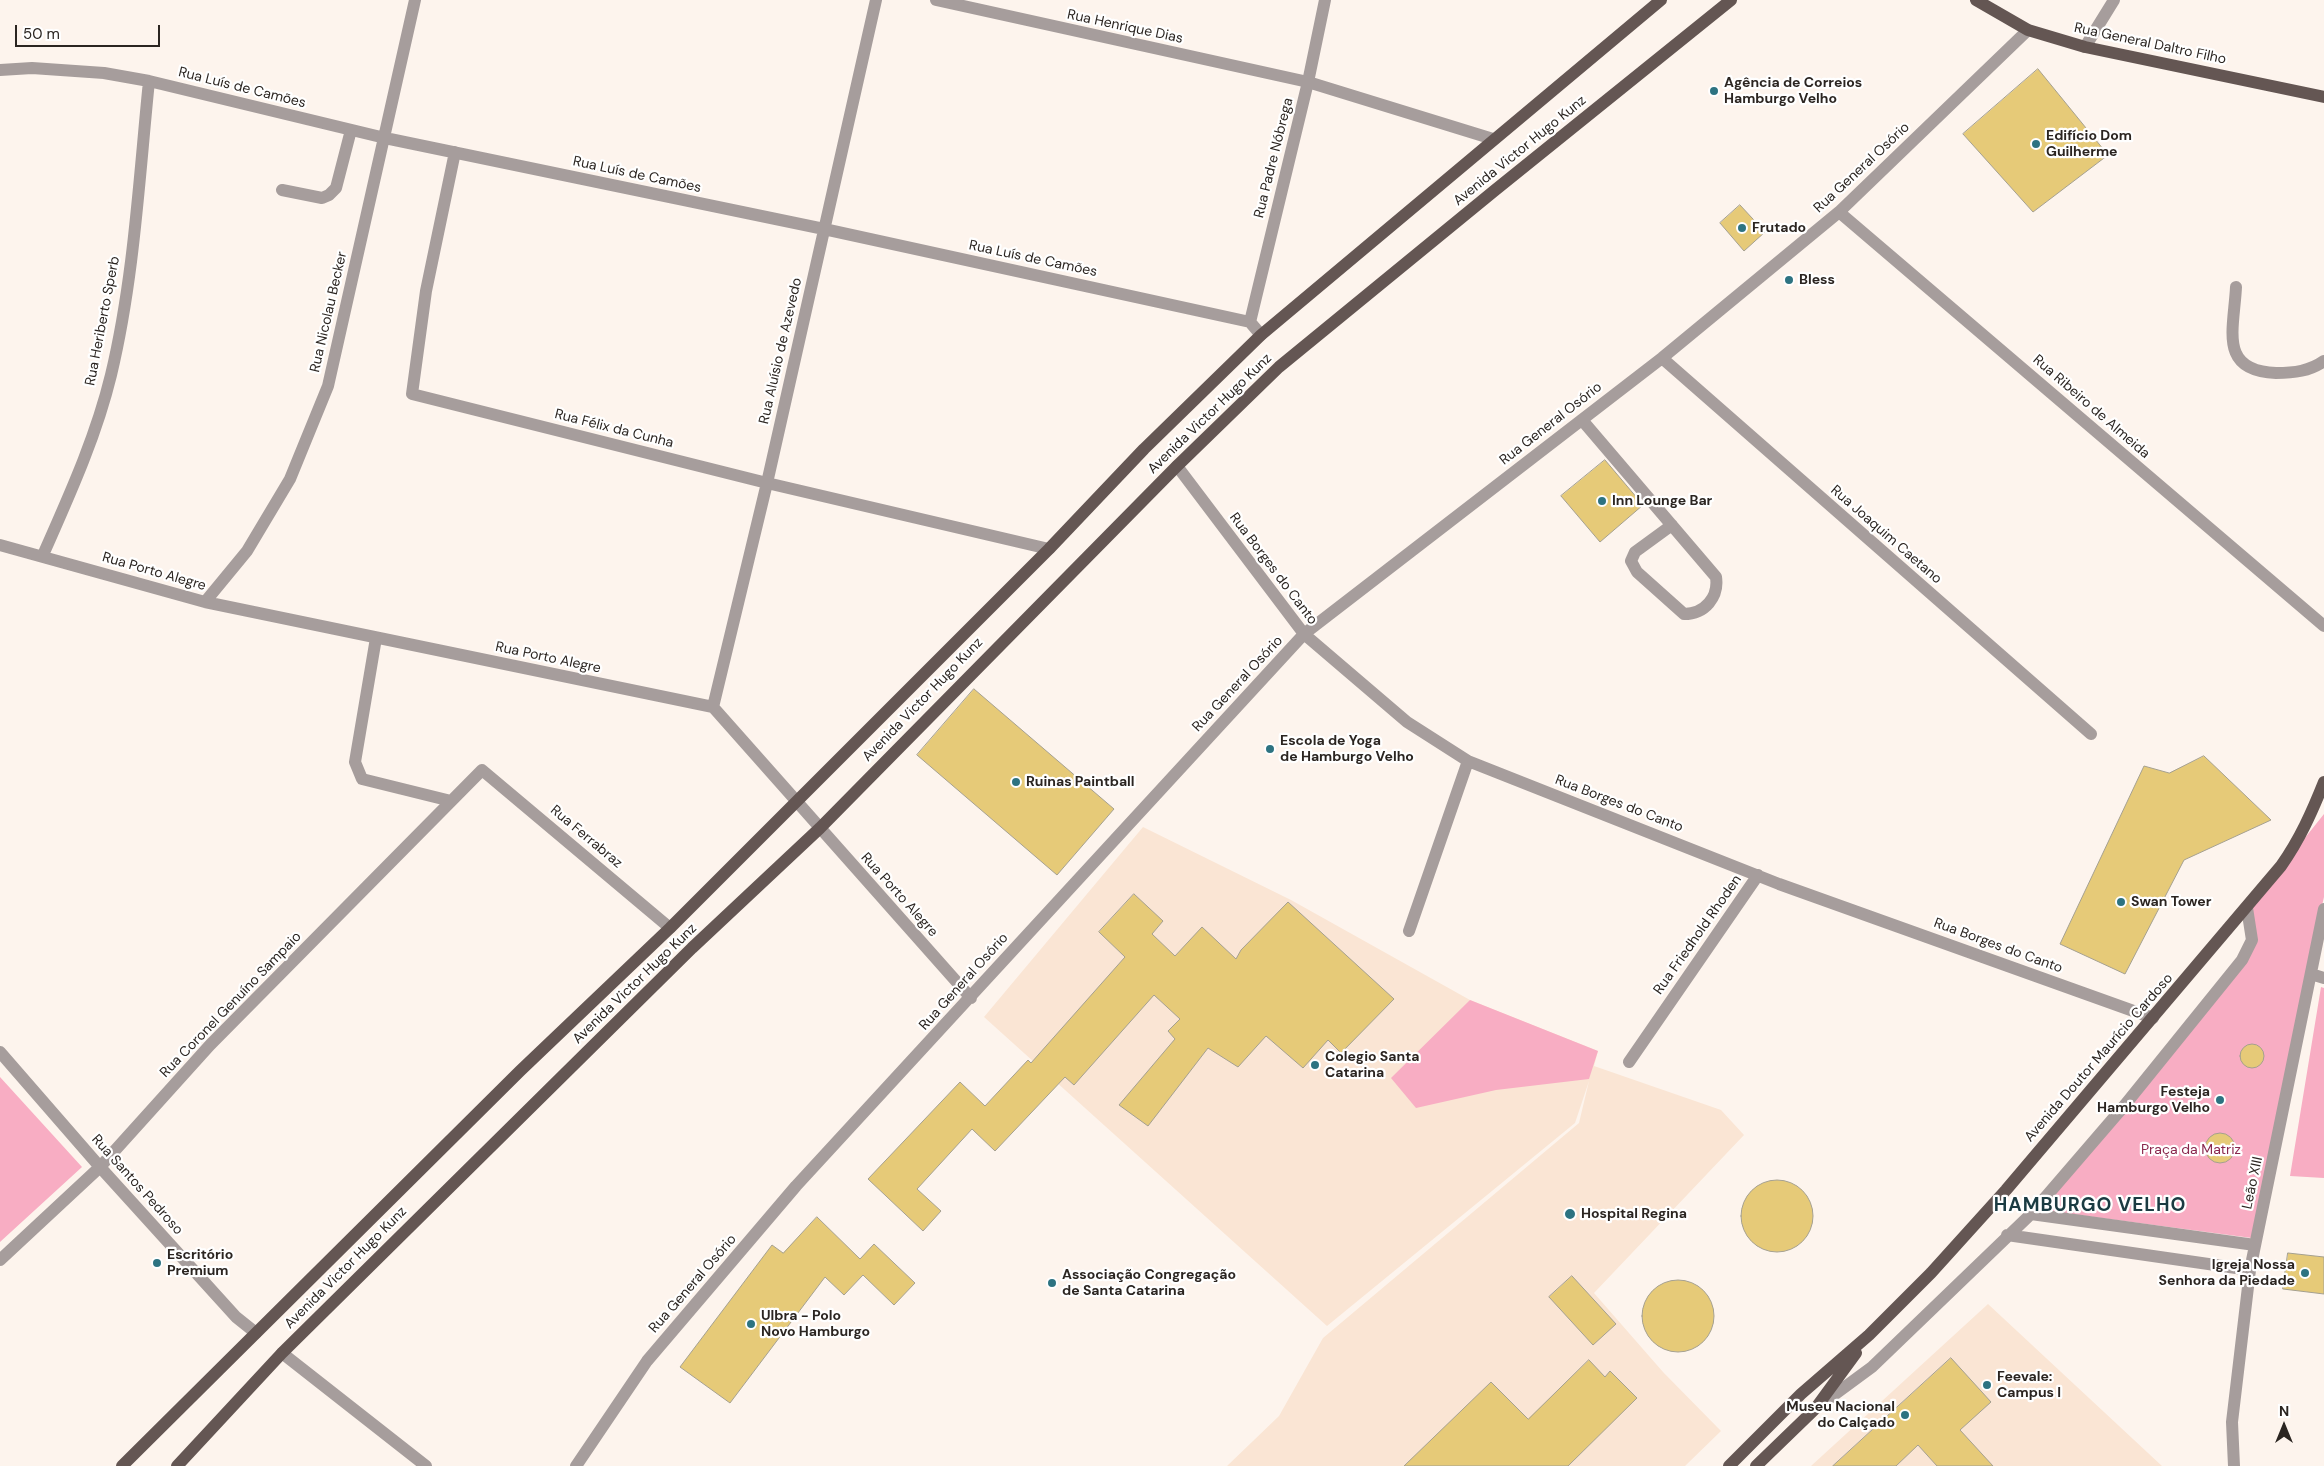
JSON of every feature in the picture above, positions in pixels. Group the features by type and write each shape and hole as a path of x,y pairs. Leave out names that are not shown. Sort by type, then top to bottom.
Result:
{"main road":[{"name":"Avenida Victor Hugo Kunz","path":"122,1466 520,1071 670,928 795,800 1049,549 1144,449 1261,335 1661,0"},
{"name":"Avenida Victor Hugo Kunz","path":"178,1466 282,1353 692,948 820,828 1176,466 1279,367 1731,0"},
{"name":"Rua General Daltro Filho","path":"1976,0 2028,30 2086,47 2324,97"},
{"name":"Avenida Doutor Maurício Cardoso","path":"1728,1466 1801,1394 1869,1335 1931,1273 1999,1197 2247,908 2296,846 2309,821 2324,782"},
{"name":"Avenida Doutor Maurício Cardoso","path":"1756,1466 1815,1409 1869,1335"}],"street":[{"name":"Rua Nicolau Becker","path":"205,602 247,551 290,479 328,386 415,0"},
{"name":"Rua Aluísio de Azevedo","path":"713,707 767,483 876,0"},
{"name":"Rua Henrique Dias","path":"936,0 1308,82 1493,139"},
{"name":"Rua Padre Nóbrega","path":"1250,322 1308,82 1325,0"},
{"path":"2086,47 2114,0"},
{"name":"Rua General Osório","path":"576,1466 647,1360 796,1186 1304,634 1662,358 1840,212 2028,30"},
{"name":"Rua Luís de Camões","path":"0,70 32,68 86,72 149,82 385,138 824,229 1250,322"},
{"name":"Rua Heriberto Sperb","path":"43,555 86,456 111,375 128,284 149,82"},
{"path":"282,190 322,198 336,188 352,130"},
{"name":"Rua Félix da Cunha","path":"455,152 426,291 412,394 767,483 1049,549"},
{"name":"Rua Ribeiro de Almeida","path":"1840,212 2324,626"},
{"path":"2236,287 2233,347 2239,361 2253,371 2292,373 2315,367 2324,361"},
{"path":"1250,322 1261,335"},
{"name":"Rua Joaquim Caetano","path":"1662,358 2091,734"},
{"path":"1582,420 1672,525 1716,577 1718,587 1715,595 1701,611 1694,614 1684,614 1637,572 1631,561 1635,552 1672,525"},
{"name":"Rua Borges do Canto","path":"1176,466 1304,634 1408,722 1468,761 1758,874 1779,884 2153,1018"},
{"name":"Rua Porto Alegre","path":"0,545 43,555 205,602 713,707 971,998"},
{"path":"376,638 355,762 362,779 451,801"},
{"path":"1409,931 1468,761"},
{"name":"Rua Coronel Genuíno Sampaio","path":"0,1260 100,1167 210,1045 482,770"},
{"name":"Rua Ferrabraz","path":"482,770 670,928"},
{"name":"Rua Friedhold Rhoden","path":"1629,1062 1758,874"},
{"path":"1815,1409 1872,1367 2007,1235 2031,1214 2124,1106 2242,960 2252,940 2247,908"},
{"name":"Leão XIII","path":"2234,1466 2232,1422 2250,1270 2324,909"},
{"path":"2311,974 2324,978"},
{"name":"Rua Santos Pedroso","path":"0,1052 100,1167 236,1317 256,1333"},
{"path":"2031,1214 2255,1245"},
{"path":"2007,1235 2250,1270"},
{"path":"282,1353 426,1466"}],"shaded area":[{"name":"Colegio Santa Catarina","path":"1143,827 1291,900 1470,1000 1598,1051 1594,1066 1721,1110 1744,1135 1594,1293 1663,1372 1721,1431 1685,1466 1227,1466 1279,1416 1323,1338 1579,1123 1589,1081 1575,1123 1327,1326 984,1017"},
{"name":"Feevale: Campus I","path":"1988,1304 2162,1466 1811,1466"}],"green space":[{"name":"Praça da Matriz","path":"2324,814 2324,897 2302,990 2252,1238 2041,1210 2245,963 2249,908"},
{"path":"2321,987 2324,988 2324,1178 2290,1176"},
{"path":"1470,1000 1598,1051 1589,1079 1496,1090 1416,1108 1391,1078"},
{"path":"0,1077 82,1167 0,1242"}],"building":[{"name":"Edifício Dom Guilherme","path":"2038,69 2108,155 2033,212 1963,134"},
{"name":"Frutado","path":"1740,205 1765,232 1744,251 1720,223"},
{"name":"Inn Lounge Bar","path":"1605,460 1643,505 1600,542 1561,496"},
{"name":"Ruinas Paintball","path":"974,689 1114,809 1057,875 917,755"},
{"name":"Swan Tower","path":"2204,756 2271,820 2184,860 2125,974 2060,944 2144,766 2169,773"},
{"path":"1134,894 1163,921 1152,934 1175,956 1202,927 1236,959 1241,950 1288,902 1394,999 1341,1053 1328,1040 1303,1068 1266,1036 1238,1067 1208,1048 1148,1126 1119,1105 1175,1039 1168,1031 1180,1019 1154,995 1074,1085 1065,1077 995,1151 972,1129 917,1189 941,1211 923,1231 868,1179 960,1082 985,1106 1028,1060 1031,1063 1125,957 1099,932"},
{"path":"2252,1044 2261,1047 2264,1056 2261,1065 2252,1068 2243,1065 2240,1056 2243,1047"},
{"path":"2220,1133 2231,1137 2235,1148 2231,1159 2220,1163 2209,1159 2205,1148 2209,1137"},
{"path":"1784,1180 1803,1190 1811,1202 1813,1216 1811,1230 1803,1242 1791,1250 1770,1252 1751,1242 1743,1230 1741,1209 1751,1190 1763,1182"},
{"name":"Ulbra - Polo Novo Hamburgo","path":"817,1217 860,1259 874,1244 915,1283 894,1305 863,1275 844,1295 825,1277 730,1403 680,1367 772,1245 783,1253"},
{"name":"Igreja Nossa Senhora da Piedade","path":"2288,1253 2324,1257 2324,1294 2283,1289"},
{"path":"1572,1276 1616,1324 1593,1345 1549,1297"},
{"path":"1685,1280 1704,1290 1712,1302 1714,1316 1712,1330 1704,1342 1692,1350 1671,1352 1652,1342 1644,1330 1642,1309 1652,1290 1664,1282"},
{"path":"1951,1358 1991,1402 1960,1430 1993,1466 1937,1466 1918,1445 1896,1466 1833,1466"},
{"path":"1589,1360 1605,1377 1610,1371 1637,1398 1568,1466 1404,1466 1491,1382 1528,1419"}],"place":[{"name":"Agência de Correios Hamburgo Velho","path":"1714,91"},
{"name":"Edifício Dom Guilherme","path":"2036,144"},
{"name":"Frutado","path":"1742,228"},
{"name":"Bless","path":"1789,280"},
{"name":"Inn Lounge Bar","path":"1602,501"},
{"name":"Escola de Yoga de Hamburgo Velho","path":"1270,749"},
{"name":"Ruinas Paintball","path":"1016,782"},
{"name":"Swan Tower","path":"2121,902"},
{"name":"Colegio Santa Catarina","path":"1315,1065"},
{"name":"Festeja Hamburgo Velho","path":"2220,1100"},
{"name":"Hospital Regina","path":"1570,1214"},
{"name":"Escritório Premium","path":"157,1263"},
{"name":"Igreja Nossa Senhora da Piedade","path":"2305,1273"},
{"name":"Associação Congregação de Santa Catarina","path":"1052,1283"},
{"name":"Ulbra - Polo Novo Hamburgo","path":"751,1324"},
{"name":"Feevale: Campus I","path":"1987,1385"},
{"name":"Museu Nacional do Calçado","path":"1905,1415"}],"district":[{"name":"HAMBURGO VELHO","path":"2090,1206"}]}
